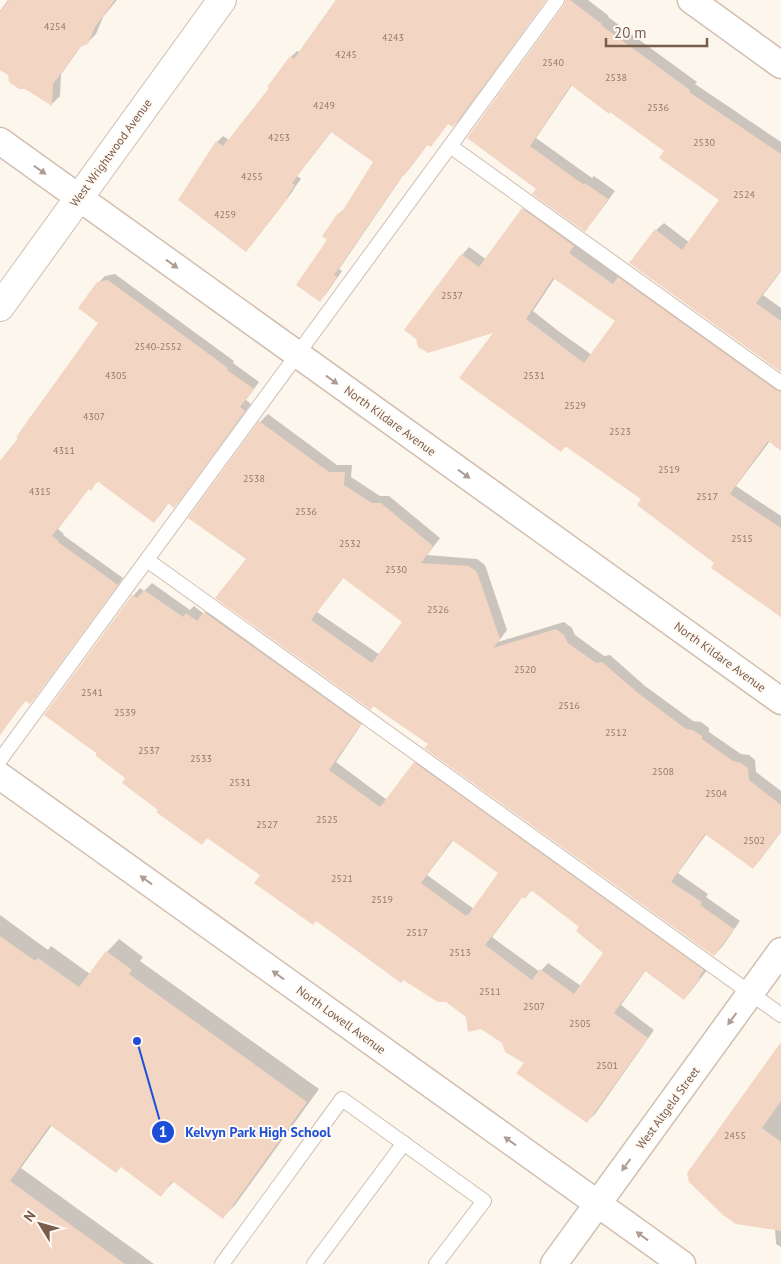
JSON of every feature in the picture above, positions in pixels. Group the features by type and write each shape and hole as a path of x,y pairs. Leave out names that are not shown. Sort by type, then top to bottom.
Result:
{"street":[{"name":"West Wrightwood Avenue","path":"0,307 222,0"},
{"path":"691,0 781,65"},
{"name":"North Kildare Avenue","path":"0,141 781,702"},
{"name":"North Lowell Avenue","path":"0,776 682,1264"},
{"name":"West Altgeld Street","path":"554,1264 781,951"}],"lane":[{"path":"0,760 557,0"},
{"path":"450,146 781,383"},
{"path":"147,560 781,1015"},
{"path":"222,1264 342,1099 484,1201 436,1264"},
{"path":"314,1264 404,1143"}],"building":[{"path":"9,0 115,0 95,27 88,44 80,47 53,84 52,106 25,89 19,89 9,82 8,75 0,70 0,12"},
{"path":"336,0 546,0 453,127 448,124 431,147 427,145 403,175 334,275 337,277 320,302 296,285 327,240 322,236 338,213 340,215 373,162 331,132 292,183 295,185 288,198 246,252 178,200 216,141 223,146 229,139 269,88 267,87 290,56 294,59"},
{"path":"566,0 570,0 690,90 689,92 781,154 781,270 756,303 781,321 781,372 629,263 655,229 682,250 719,200 659,158 664,151 610,112 609,114 571,85 530,146 584,185 585,183 608,199 585,232 532,194 536,189 467,138"},
{"path":"522,208 574,246 569,253 613,284 618,277 781,392 781,451 768,441 730,494 781,528 781,617 711,568 714,563 637,505 641,499 565,446 561,452 459,378 493,333 428,353 418,347 416,339 404,330 461,254 479,267","holes":["553,278 615,321 584,363 526,319"]},
{"path":"108,280 254,389 240,407 245,411 174,508 168,503 154,523 97,481 91,491 89,489 52,536 118,585 30,704 25,701 0,735 0,461 98,323 78,308 97,282"},
{"path":"259,421 329,472 345,472 344,485 372,503 381,503 433,546 421,563 469,566 477,572 500,639 493,648 556,629 564,635 568,643 596,663 602,662 638,693 686,729 693,730 702,736 702,739 733,761 741,763 748,768 749,780 781,805 781,831 753,869 705,834 671,882 702,902 700,905 734,929 714,956 424,748 428,744 373,706 371,710 215,598 246,559 188,518","holes":["343,578 402,622 372,663 311,620"]},
{"path":"144,590 183,617 186,613 197,621 204,612 361,724 329,770 380,807 414,762 704,970 684,1000 645,971 614,1013 648,1038 587,1123 516,1073 524,1063 505,1052 502,1043 481,1029 468,1032 466,1017 446,1002 438,1002 403,980 401,983 316,921 313,925 254,883 260,875 207,838 202,845 156,812 158,810 122,783 125,778 96,756 96,753 44,715 132,595 137,598","holes":["452,840 498,873 466,916 421,883","531,890 579,927 576,931 603,953 574,994 540,969 532,980 485,945 522,897 525,899"]},
{"path":"0,936 35,961 38,958 79,987 106,951 132,970 129,974 307,1102 223,1219 172,1181 161,1197 121,1167 116,1173 50,1125 10,1181 125,1264 0,1264"},
{"path":"781,1042 781,1101 762,1128 781,1142 781,1231 736,1224 723,1215 689,1182 687,1173"}],"place":[{"name":"Kelvyn Park High School","path":"137,1041"}]}
